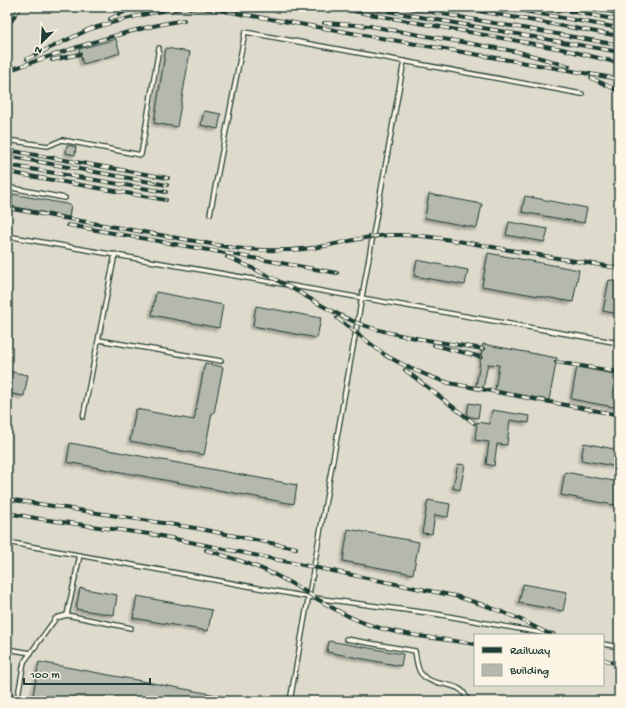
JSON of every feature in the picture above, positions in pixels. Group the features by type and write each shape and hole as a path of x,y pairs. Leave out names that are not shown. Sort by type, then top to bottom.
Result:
{"lane":[{"path":"210,214 245,32 582,94"},
{"path":"7,140 48,146 62,140 140,155 159,48"},
{"path":"290,701 404,61"},
{"path":"7,187 65,198"},
{"path":"7,236 619,343"},
{"path":"83,418 115,254"},
{"path":"99,340 221,361"},
{"path":"7,542 308,597 436,614 548,634"},
{"path":"67,615 80,556"},
{"path":"7,696 17,700 24,662 56,618 67,615 130,628"},
{"path":"346,639 415,651 420,672 427,680 461,689 466,695 467,701"},
{"path":"604,644 619,647"},
{"path":"7,649 31,652"}],"shaded area":[{"path":"7,7 619,7 619,701 7,701"}],"building":[{"path":"116,39 120,53 83,64 79,49"},
{"path":"166,48 190,52 177,127 154,123"},
{"path":"204,111 221,114 218,129 201,125"},
{"path":"67,145 76,147 75,155 66,153"},
{"path":"13,194 71,205 69,217 10,206"},
{"path":"429,194 482,204 477,228 425,218"},
{"path":"525,196 587,208 584,223 522,212"},
{"path":"509,222 548,229 545,242 506,235"},
{"path":"488,253 579,270 573,302 482,286"},
{"path":"417,260 468,270 465,285 414,276"},
{"path":"609,280 619,282 619,314 603,311"},
{"path":"156,292 223,305 219,328 152,315"},
{"path":"256,306 321,318 317,338 253,326"},
{"path":"483,344 557,358 549,400 495,390 499,365 488,364 483,388 476,386"},
{"path":"205,363 223,367 204,455 130,441 136,409 194,420"},
{"path":"577,367 619,375 619,408 571,399"},
{"path":"7,371 28,375 24,396 7,393"},
{"path":"469,403 480,405 478,418 467,416"},
{"path":"492,410 530,416 529,423 510,420 507,445 497,444 494,466 486,464 489,442 475,440 477,422 490,424"},
{"path":"70,443 297,485 294,504 67,462"},
{"path":"584,443 619,450 619,467 581,460"},
{"path":"458,464 465,465 460,490 453,488"},
{"path":"565,472 619,482 619,506 561,495"},
{"path":"428,500 450,504 448,517 435,515 432,534 422,533"},
{"path":"348,529 419,542 413,574 343,561"},
{"path":"523,584 567,592 563,611 519,603"},
{"path":"80,588 117,595 114,615 76,609"},
{"path":"137,596 212,610 208,631 133,618"},
{"path":"329,641 403,654 401,666 327,652"},
{"path":"39,662 233,698 233,701 32,701"}],"railway":[{"path":"7,28 20,7"},
{"path":"110,19 134,7"},
{"path":"331,7 562,49 619,63"},
{"path":"364,7 619,52"},
{"path":"403,7 619,45"},
{"path":"456,7 619,36"},
{"path":"502,7 619,28"},
{"path":"545,7 619,20"},
{"path":"584,7 619,13"},
{"path":"87,30 166,10 193,8 205,9 619,79"},
{"path":"7,71 116,35 184,20"},
{"path":"324,23 370,26 519,52 569,66"},
{"path":"27,59 92,28"},
{"path":"52,60 80,54"},
{"path":"591,78 619,91"},
{"path":"7,150 168,178"},
{"path":"7,156 167,185"},
{"path":"7,165 166,192"},
{"path":"7,172 166,200"},
{"path":"7,208 234,248 291,250 313,248 376,236 405,235 452,240 619,268"},
{"path":"68,225 337,273"},
{"path":"227,257 268,276 355,322 385,332 483,349"},
{"path":"337,318 389,358"},
{"path":"434,345 481,357"},
{"path":"385,355 416,371 449,383 619,415"},
{"path":"556,362 619,372"},
{"path":"405,370 474,423"},
{"path":"7,499 195,528 296,548"},
{"path":"7,513 156,535 455,596 484,605 517,618 549,634"},
{"path":"206,550 274,574 347,616 370,625 408,634 474,644"},
{"path":"604,659 619,665"}]}
